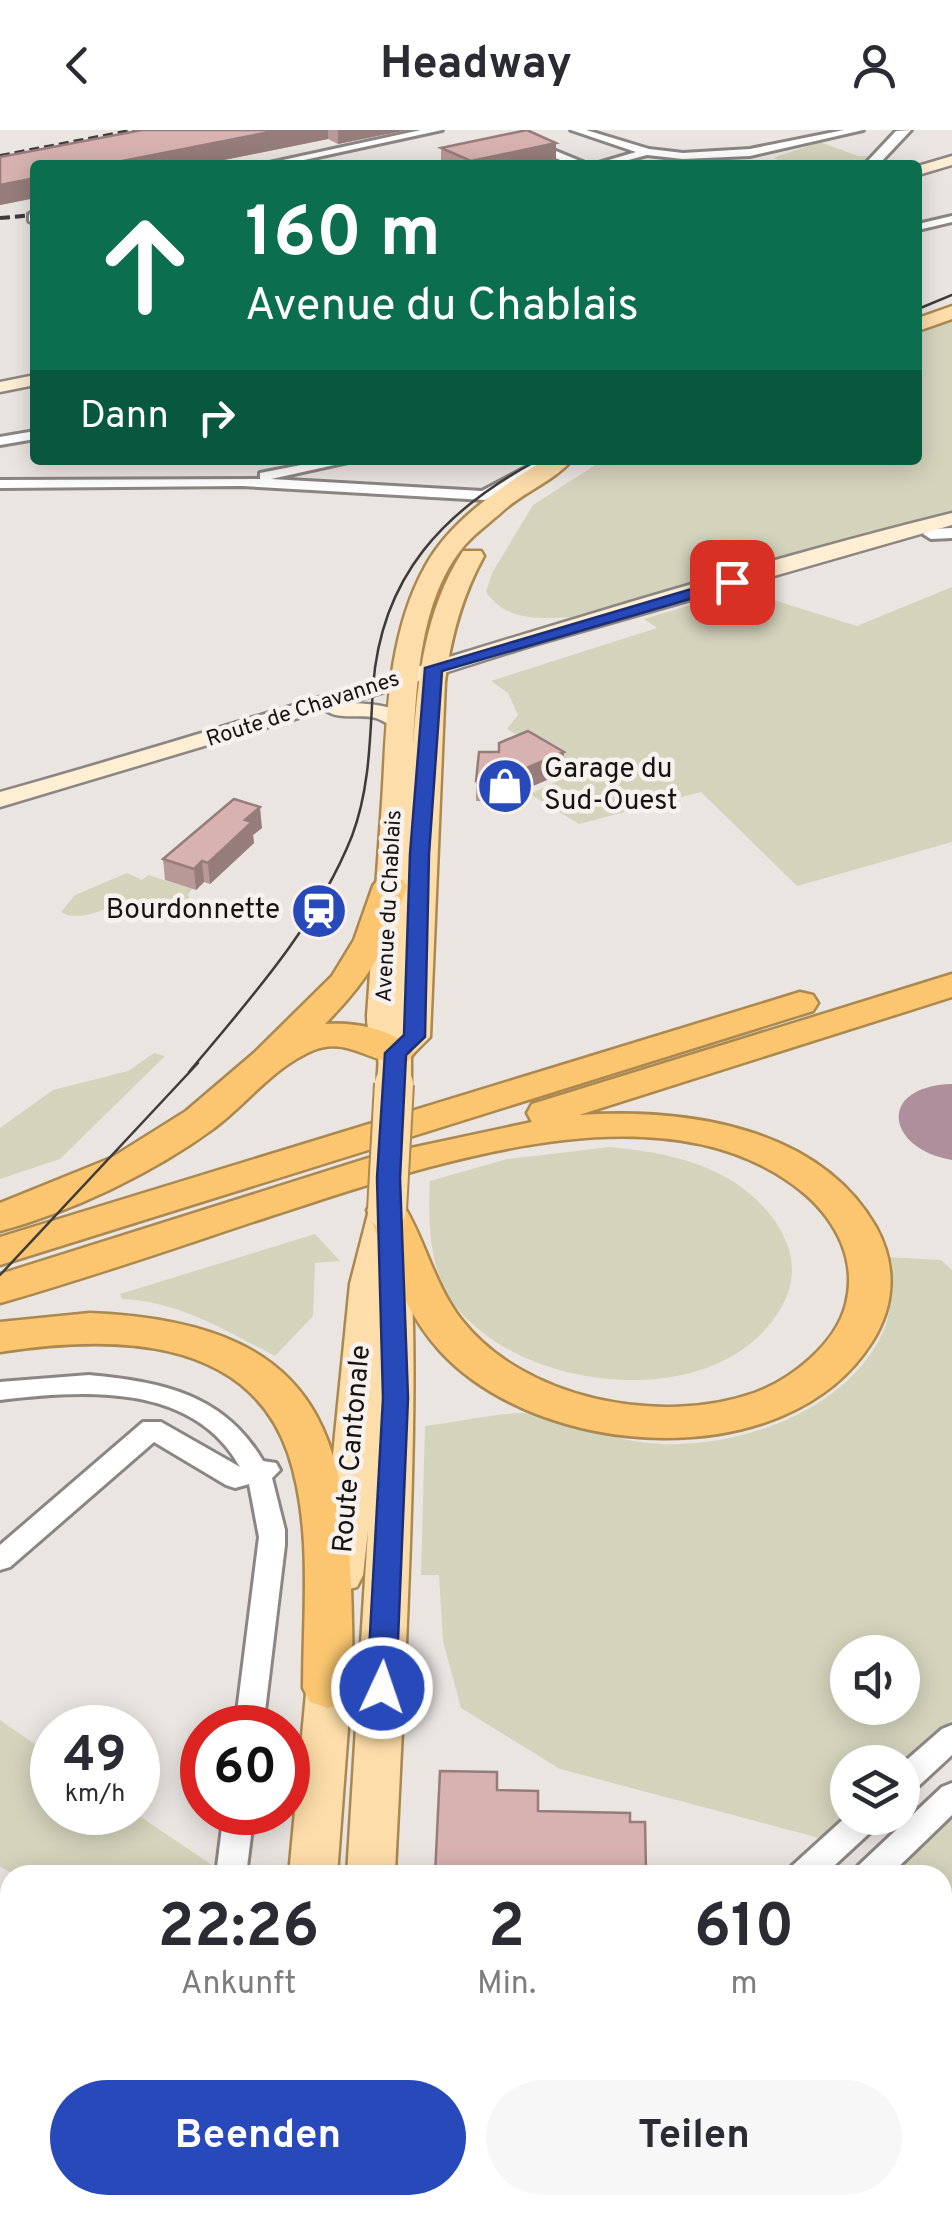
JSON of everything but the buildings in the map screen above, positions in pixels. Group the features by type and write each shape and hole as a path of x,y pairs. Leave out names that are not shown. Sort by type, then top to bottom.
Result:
{"highway":[{"path":"0,1218 90,1183 165,1144 267,1061 325,1006 359,965 390,886"},
{"path":"0,1251 952,956"},
{"path":"0,1289 952,984"},
{"path":"267,1061 302,1040 335,1033 375,1040 395,1068"},
{"path":"366,1172 581,1126 650,1124 698,1130 774,1156 834,1198 862,1240 870,1266 870,1293 861,1324 843,1352 818,1376 782,1397 746,1411 702,1420 658,1423 607,1418 530,1395 467,1352 431,1307 387,1210"},
{"path":"0,1337 80,1327 166,1332 232,1356 272,1388 304,1434 322,1500 328,1688"}],"main road":[{"path":"922,170 952,163"},
{"path":"922,314 952,302"},
{"path":"922,323 952,312"},
{"path":"0,387 30,381"},
{"name":"Avenue du Chablais","path":"395,1068 414,1037 420,854 419,673 411,632 423,595 456,539 518,486 553,465"},
{"name":"Avenue du Chablais","path":"387,1210 395,1068 383,1035 402,722 456,582 492,532 536,492 578,465"},
{"name":"Route de Chavannes","path":"0,800 313,708 525,640 847,549 943,528"},
{"path":"439,629 475,642 525,640"},
{"path":"313,708 380,711 402,722"},
{"name":"Route de Chavannes","path":"0,814 162,754"},
{"name":"Route Cantonale","path":"314,1865 328,1688 354,1467 368,1284 387,1210"},
{"name":"Route Cantonale","path":"372,1865 395,1398 394,1285 387,1210"}],"street":[{"path":"366,130 388,140"},
{"path":"290,160 436,130"},
{"path":"576,130 614,146 684,158 737,157 858,130"},
{"path":"876,160 890,138 906,130"},
{"path":"513,146 528,142 569,160"},
{"path":"619,160 646,154"},
{"path":"301,158 305,160"},
{"path":"922,226 952,219"},
{"path":"0,442 30,436"},
{"path":"242,482 325,465"},
{"path":"0,484 242,482 457,497 494,494 543,465"},
{"path":"456,539 458,526 477,507 457,497"},
{"path":"0,1391 86,1382 129,1384 158,1392 203,1413 236,1438 264,1470 272,1532 252,1705"},
{"path":"0,1560 152,1429 235,1478 264,1470"},
{"path":"920,1766 952,1737"},
{"path":"879,1865 952,1796"},
{"path":"232,1865 236,1835"},
{"path":"814,1865 847,1835"}],"green space":[{"path":"820,142 858,156 876,156 867,160 773,158"},
{"path":"952,318 952,510 571,617 524,616 503,608 486,592 492,573 533,505 595,465 922,465 922,330"},
{"path":"952,587 952,842 797,886 701,792 579,824 530,794 577,772 507,729 518,715 508,693 491,681 657,628 644,619 741,590 857,626"},
{"path":"127,873 142,880 148,875 192,889 188,894 191,903 153,910 131,903 72,916 61,912 75,895"},
{"path":"154,1053 165,1056 60,1159 0,1179 0,1128 53,1090 128,1071"},
{"path":"610,1147 678,1158 720,1174 756,1200 785,1239 792,1273 781,1308 755,1339 722,1362 682,1375 640,1380 596,1378 554,1368 515,1353 482,1332 446,1293 432,1248 430,1181 507,1159"},
{"path":"315,1234 340,1261 315,1263 313,1316 275,1356 183,1311 122,1299 120,1294"},
{"path":"887,1257 941,1260 952,1270 952,1720 920,1749 920,1745 830,1745 830,1828 819,1838 560,1769 461,1708 443,1641 439,1575 421,1575 425,1426 523,1413 564,1420 634,1441 668,1444 741,1436 810,1408 840,1387 865,1362 883,1332 890,1295"},
{"path":"0,1720 30,1741 30,1835 160,1835 160,1830 212,1865 0,1865"},
{"path":"952,1809 952,1865 891,1865"}],"shaded area":[{"path":"952,1084 952,1160 913,1144 899,1119 901,1106 911,1095 927,1087"}],"tram line":[{"path":"922,307 952,295"},
{"path":"189,1072 301,931 352,836 366,781 379,647 404,580 447,525 474,501 530,465"},
{"path":"0,1275 198,1063"}],"railway":[{"path":"0,156 135,130"},
{"path":"0,218 30,215"}],"place":[{"name":"Garage du Sud-Ouest","path":"505,786"},
{"name":"Bourdonnette","path":"319,911"}],"route":[{"path":"382,1688 395,1398 394,1285 387,1210 396,1053 414,1037 420,854 433,668 732,582"}]}
